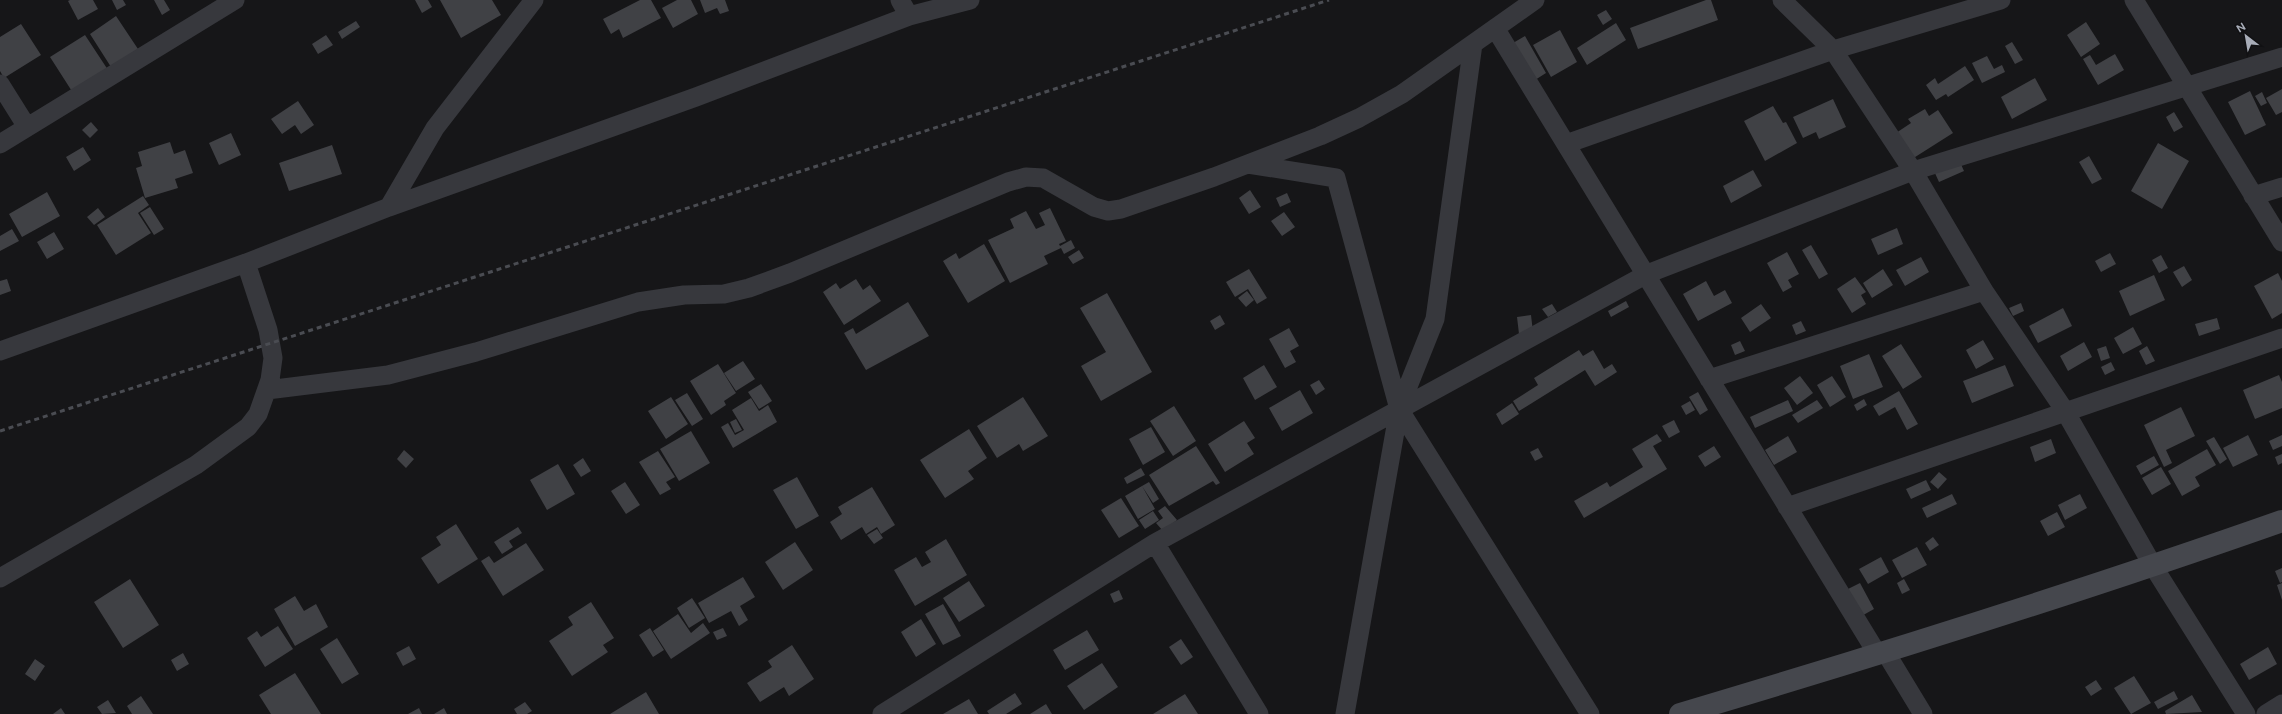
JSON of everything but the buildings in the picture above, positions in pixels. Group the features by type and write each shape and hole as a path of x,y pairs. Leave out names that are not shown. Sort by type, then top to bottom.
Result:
{"street":[{"path":"0,144 235,0"},
{"path":"389,207 435,128 534,0"},
{"path":"0,351 246,264 389,207 681,102 904,8 970,0"},
{"path":"267,390 388,375 476,352 638,302 684,295 724,294 749,288 797,270 1008,182 1026,178 1043,178 1094,207 1108,211 1121,209 1247,164 1320,136 1359,118 1402,94 1535,0"},
{"path":"1782,0 1833,50 1913,171 1984,291 2064,411 2154,566 2246,714"},
{"path":"1566,144 1833,50 2001,0"},
{"path":"2134,0 2282,242"},
{"path":"1495,28 1647,274 1709,380 1787,507 1882,654 1923,714"},
{"path":"1345,714 1399,409 1435,319 1473,44"},
{"path":"882,714 1155,543 1647,274 1913,171 2282,57"},
{"path":"0,84 27,127"},
{"path":"1247,164 1336,178 1399,409 1590,714"},
{"path":"2253,196 2282,187"},
{"path":"0,578 196,465 248,427 258,414 267,390 273,358 268,330 246,264"},
{"path":"1709,380 1984,291"},
{"path":"1787,507 2064,411 2282,338"},
{"path":"1680,714 1882,654 2154,566 2282,521"},
{"path":"1155,543 1259,714"},
{"path":"2266,714 2282,704"}],"railway":[{"path":"0,431 1329,0"}]}
